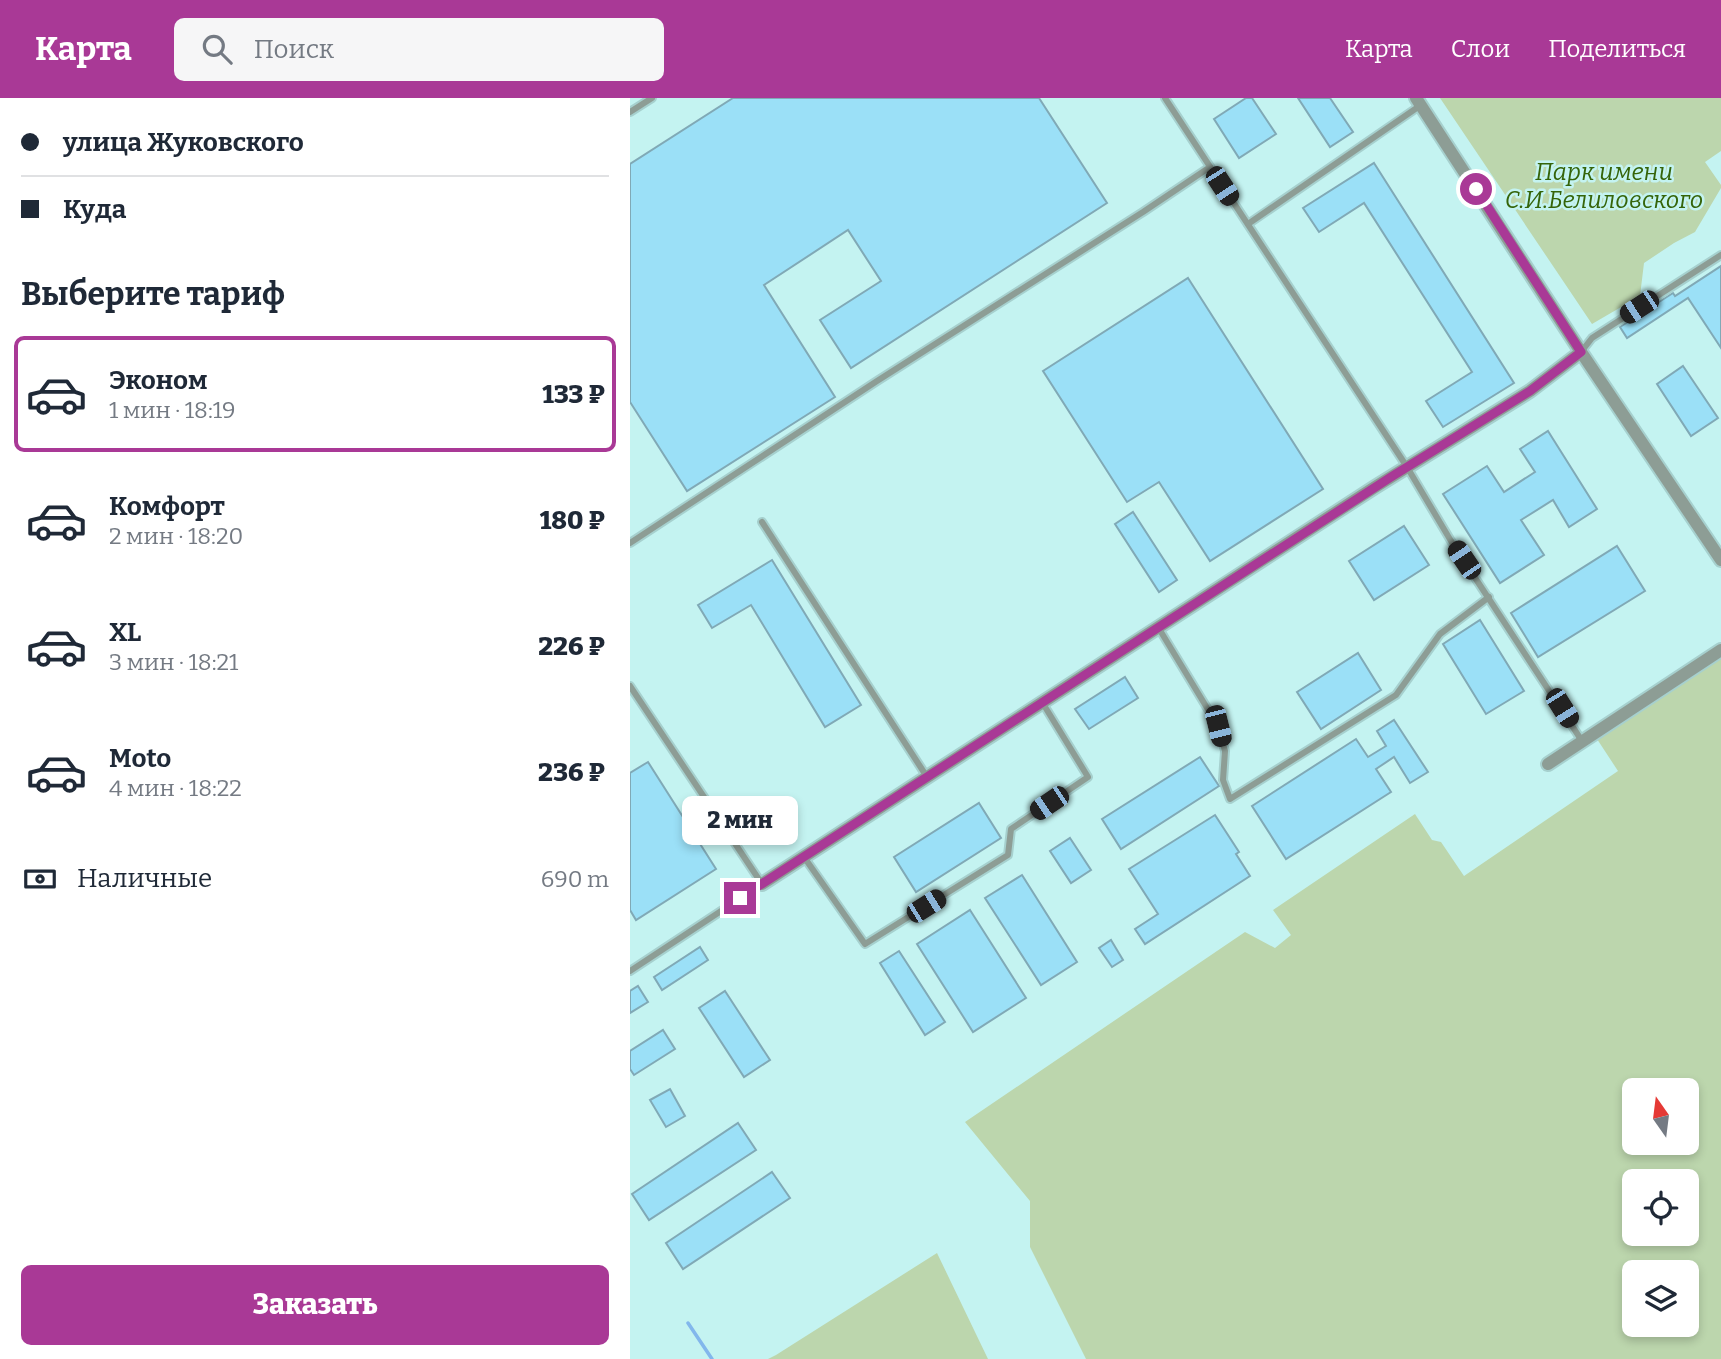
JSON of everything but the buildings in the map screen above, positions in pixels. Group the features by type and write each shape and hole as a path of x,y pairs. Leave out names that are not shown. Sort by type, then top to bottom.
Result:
{"street":[{"path":"1419,102 1581,352 1721,560"},
{"path":"762,884 1407,467 1530,391 1581,352"},
{"path":"1548,764 1721,650"}],"lane":[{"path":"630,112 652,98"},
{"path":"1165,98 1407,467 1451,541 1582,741"},
{"path":"1248,224 1419,102"},
{"path":"630,543 1210,167"},
{"path":"1581,352 1592,338 1721,255"},
{"path":"762,522 928,777"},
{"path":"1158,628 1218,726 1225,751 1223,780 1230,799 1396,695 1440,634 1489,597"},
{"path":"630,687 762,884 630,971"},
{"path":"804,857 865,944 1009,855 1011,829 1088,777 1042,702"}],"green space":[{"name":"Парк имени С.И.Белиловского","path":"1440,98 1721,98 1721,151 1705,162 1721,188 1695,232 1644,263 1640,296 1592,324"},
{"path":"1721,654 1721,1359 1086,1359 1030,1247 1030,1201 965,1122 1245,932 1275,948 1291,935 1273,910 1415,814 1432,840 1441,842 1464,876 1618,771 1597,739"},
{"path":"937,1253 988,1359 768,1359 776,1355"}],"waterway":[{"path":"688,1323 712,1359"}],"route":[{"path":"740,898 1391,477 1530,391 1581,352 1476,189"}]}
